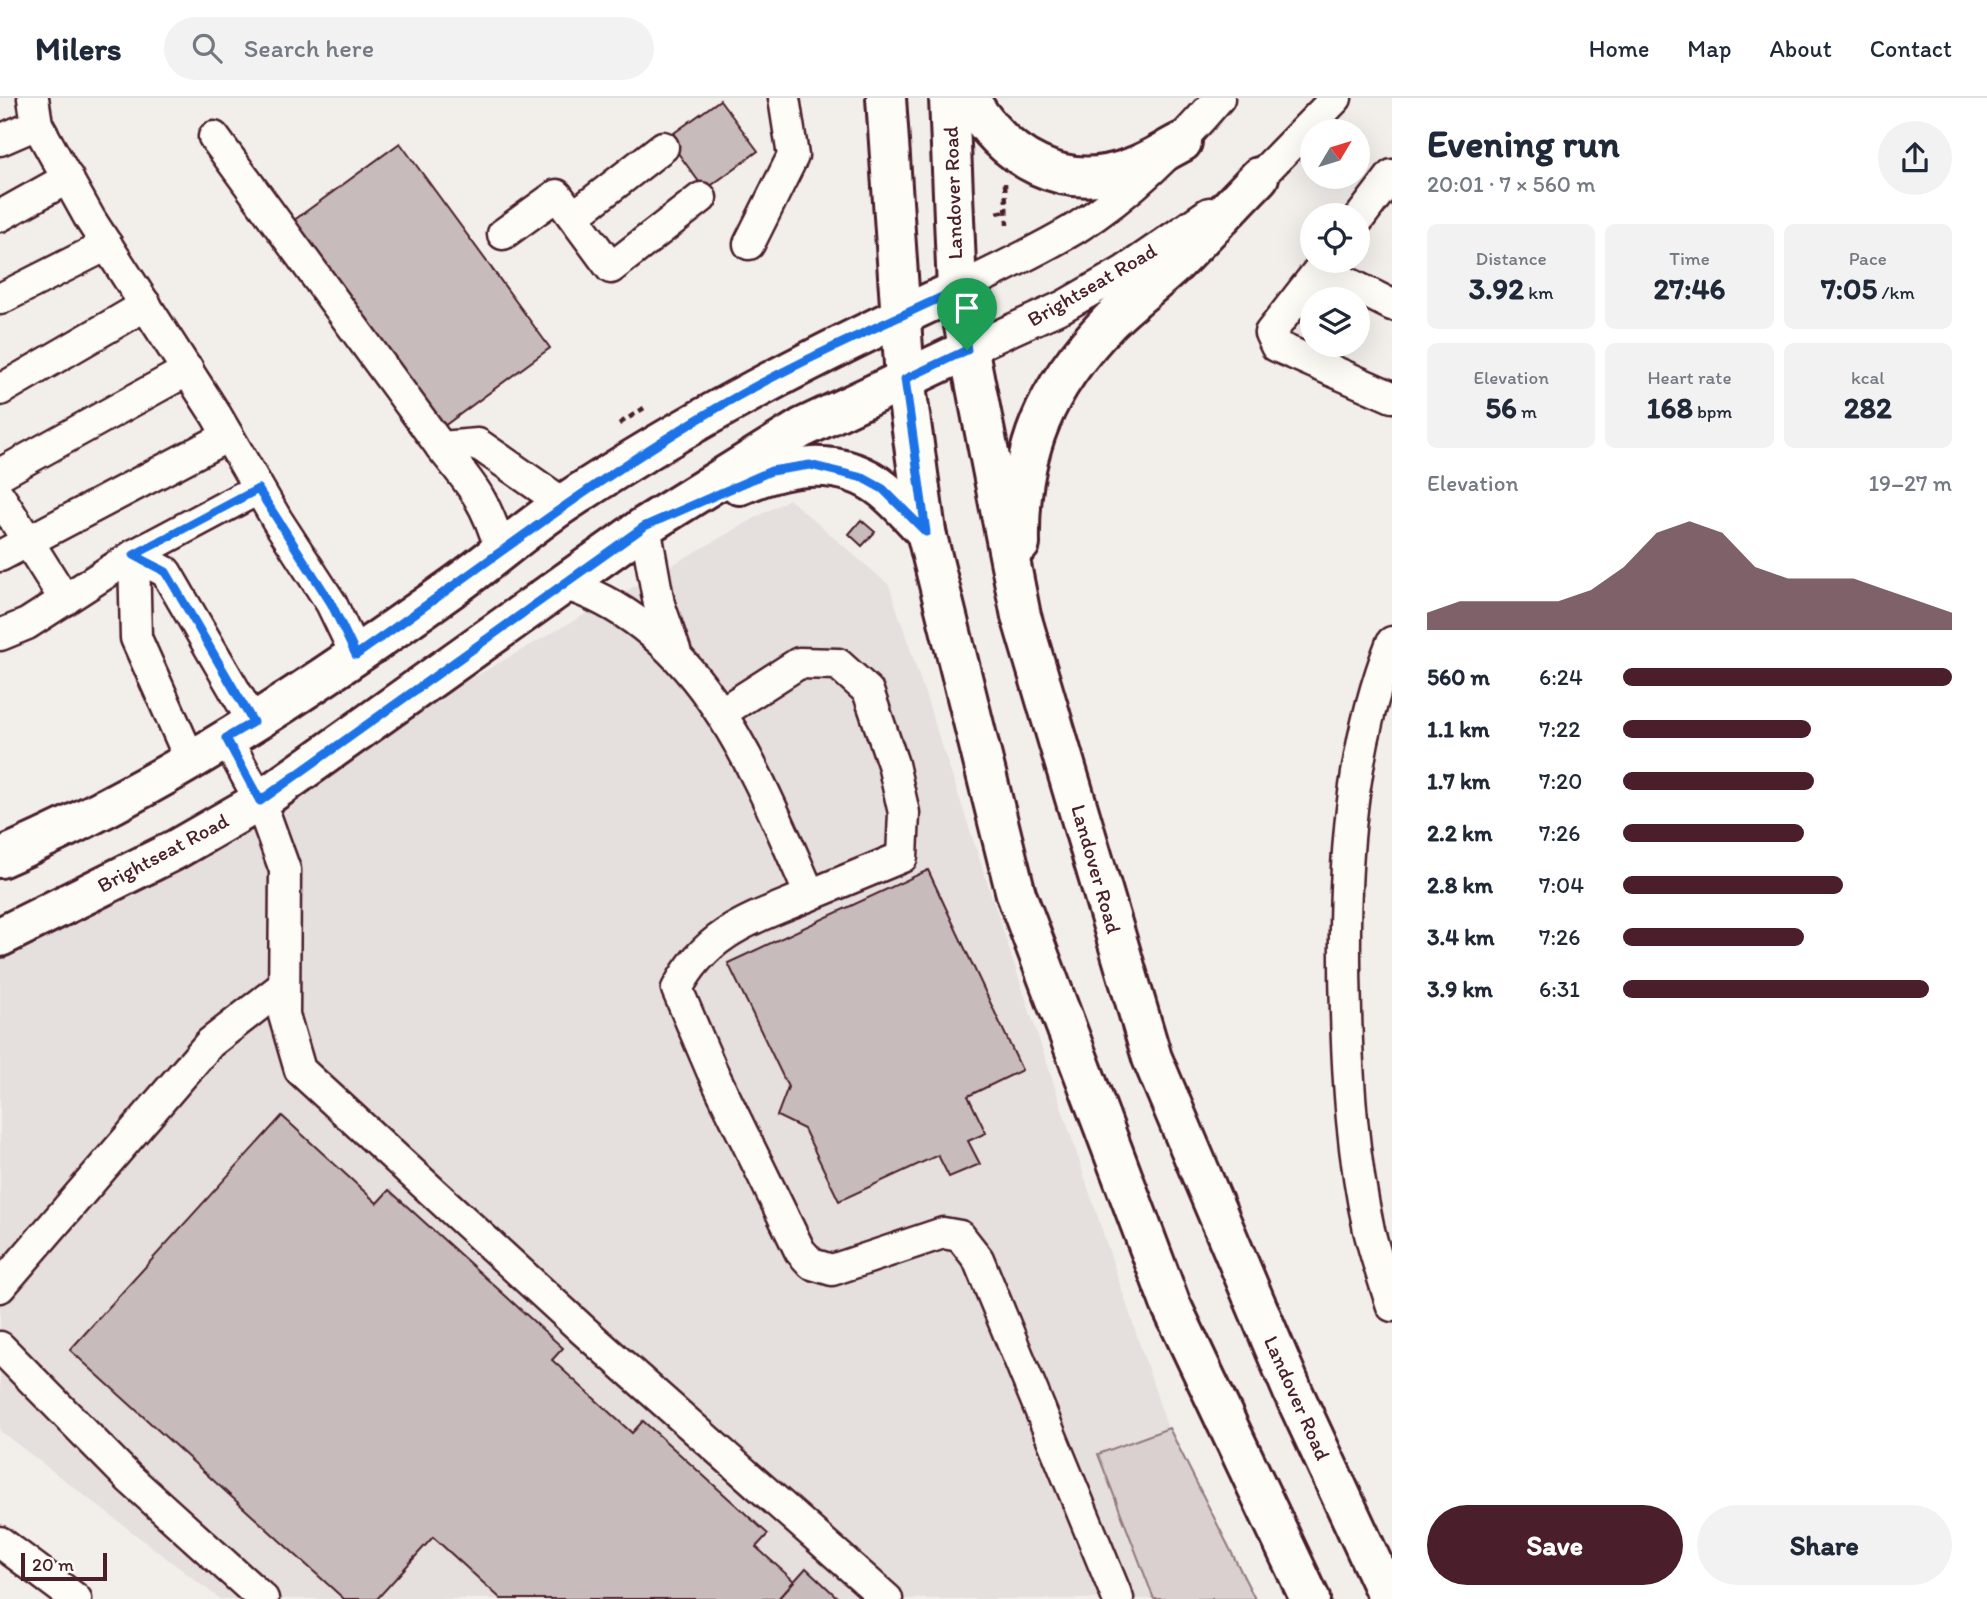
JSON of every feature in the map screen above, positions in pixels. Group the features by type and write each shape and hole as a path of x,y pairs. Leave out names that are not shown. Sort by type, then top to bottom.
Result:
{"main road":[{"path":"886,98 905,379 926,532 1016,894 1170,1303 1310,1599"},
{"name":"Landover Road","path":"949,98 957,290 1021,616 1152,1058 1293,1392 1388,1599"},
{"path":"969,98 990,130 1010,150 1028,162 1060,174 1099,176 1133,168 1182,142"},
{"path":"1021,616 1020,535 1026,474 1039,422 1055,386 1111,321 1177,262 1259,177"},
{"path":"0,858 65,831 240,730 460,583 500,549 564,504 713,410 830,348 957,290"},
{"name":"Brightseat Road","path":"0,937 173,850 260,801 645,526 802,428 967,350"},
{"path":"645,526 771,471 810,465 863,478 883,489 926,532"}],"street":[{"path":"749,244 793,156 784,98"},
{"path":"957,290 1075,228 1117,199 1182,142 1219,98"},
{"name":"Brightseat Road","path":"967,350 1064,306 1123,272 1259,177 1336,98"},
{"path":"0,140 35,111 68,178 107,245 188,370 258,489 331,603 356,655"},
{"path":"214,136 479,495 490,514 500,549"},
{"path":"574,216 663,147"},
{"path":"1374,209 1392,175"},
{"path":"0,216 68,178"},
{"path":"503,234 557,195 611,268 701,198"},
{"path":"0,299 107,245"},
{"path":"1317,273 1270,333 1276,346 1392,397"},
{"path":"1337,273 1392,305"},
{"path":"0,390 146,306"},
{"path":"0,474 188,370"},
{"path":"0,556 228,436"},
{"path":"441,447 478,444 564,504"},
{"path":"0,635 27,624 134,555 258,489"},
{"path":"0,497 65,600"},
{"path":"645,526 659,604 678,657"},
{"path":"134,555 166,572 240,730 260,801 285,870 282,987 287,1030 300,1070 584,1331 887,1599"},
{"path":"134,555 135,638 190,759"},
{"path":"564,584 597,594 625,612 678,657 721,713 759,779 810,895"},
{"path":"1392,642 1366,726 1354,800 1343,918 1348,1096 1369,1229 1392,1306"},
{"path":"721,713 799,663 838,664 868,691 893,764 904,813 902,857 739,925 691,962 677,989 683,1009 788,1230 800,1251 812,1264 832,1270 943,1233 960,1236 978,1259 1118,1599"},
{"path":"0,1287 210,1043 282,987"},
{"path":"0,1347 129,1478 263,1599"},
{"path":"0,1542 76,1599"}],"path":[{"path":"1004,171 1007,225"},
{"path":"997,213 1006,211"},
{"path":"619,424 644,408"}],"shaded area":[{"path":"789,499 889,585 1224,1599 220,1599 0,1431 0,945"},
{"path":"1169,1428 1255,1599 1154,1599 1098,1454"}],"building":[{"path":"720,100 758,151 705,190 667,138"},
{"path":"400,143 550,348 444,426 293,221"},
{"path":"861,520 875,532 862,546 849,534"},
{"path":"928,870 1022,1070 968,1096 986,1133 968,1141 980,1164 949,1177 938,1155 839,1201 804,1129 777,1116 788,1087 728,963"},
{"path":"282,1116 377,1203 389,1190 563,1348 552,1360 632,1433 643,1421 768,1534 756,1547 794,1581 778,1599 501,1599 433,1537 377,1599 344,1599 70,1350"},
{"path":"806,1568 839,1599 778,1599"}],"route":[{"path":"957,290 967,350 905,379 926,532 883,489 863,478 810,465 771,471 645,526 260,801 226,738 253,722 166,572 134,555 258,489 331,603 356,655 460,583 500,549 564,504 713,410 830,348 957,290"}]}
